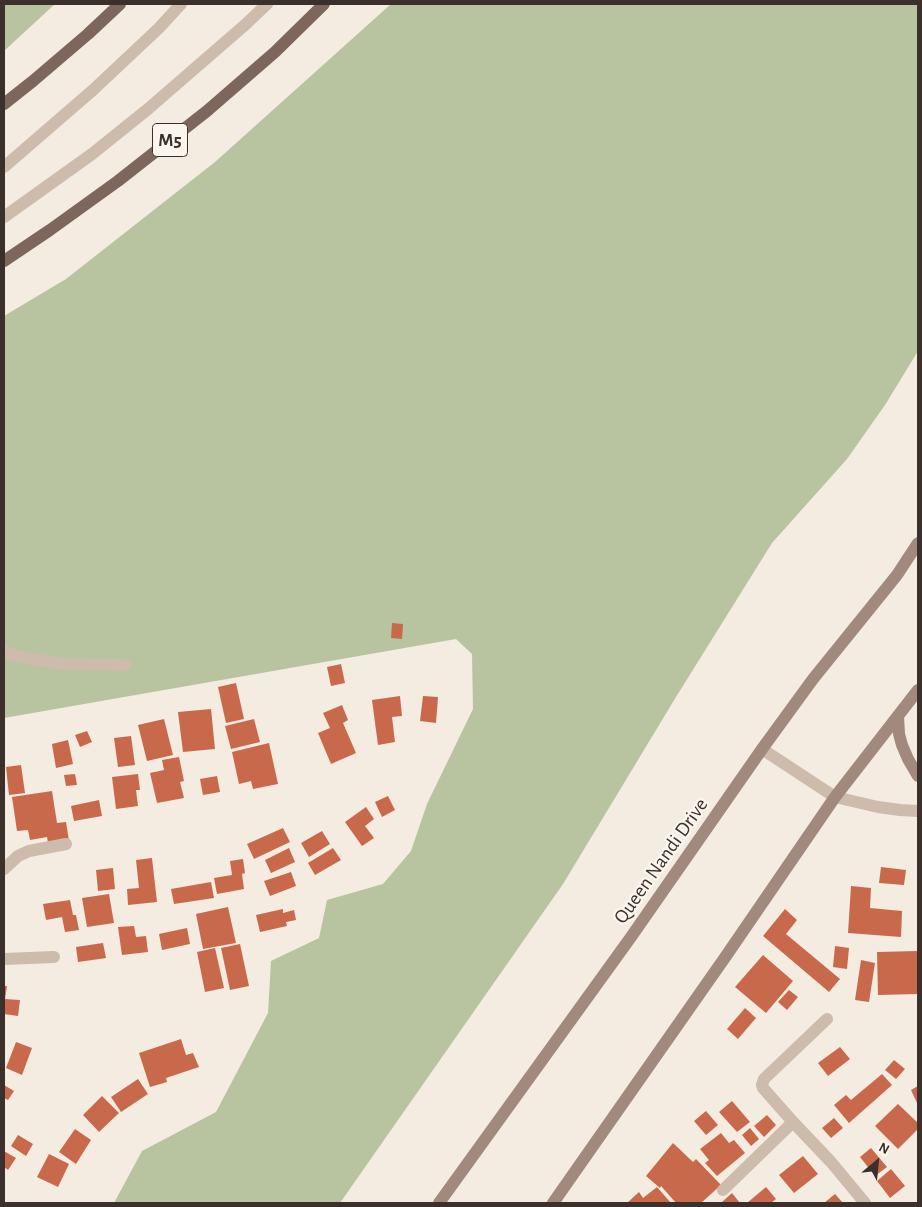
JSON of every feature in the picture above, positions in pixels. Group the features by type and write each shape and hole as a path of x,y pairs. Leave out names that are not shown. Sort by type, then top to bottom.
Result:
{"main road":[{"path":"4,104 61,57 120,4"},
{"name":"M5","path":"4,261 118,181 207,111 275,52 324,4"},
{"name":"Queen Nandi Drive","path":"439,1203 631,937 762,749 813,679 897,575 918,543"},
{"path":"553,1203 835,797 918,690"},
{"path":"898,716 902,746 918,776"}],"street":[{"path":"4,167 93,90 159,28 181,4"},
{"path":"4,217 92,154 148,109 267,4"},
{"path":"4,651 30,659 65,664 125,665"},
{"path":"762,749 835,797 878,807 918,811"},
{"path":"4,868 18,856 29,851 66,844"},
{"path":"4,959 54,957"},
{"path":"828,1019 764,1078 763,1088 831,1162 865,1203"},
{"path":"722,1190 793,1122"}],"green space":[{"path":"4,4 55,4 4,51"},
{"path":"391,4 918,4 918,351 885,405 847,459 772,543 563,884 340,1203 114,1203 142,1151 216,1112 268,1013 271,961 319,938 327,900 383,884 411,851 427,804 473,709 472,654 456,639 4,718 4,316 66,279 215,162"}],"building":[{"path":"392,623 403,624 402,639 391,638"},
{"path":"341,664 345,683 331,686 327,667"},
{"path":"236,683 244,719 226,723 218,687"},
{"path":"400,696 402,716 392,717 395,742 378,745 372,700"},
{"path":"423,696 438,697 436,723 420,721"},
{"path":"342,705 348,720 343,723 356,753 331,764 318,733 330,728 323,713"},
{"path":"211,709 215,749 183,752 178,712"},
{"path":"164,719 173,755 147,761 138,725"},
{"path":"254,719 260,742 231,749 225,726"},
{"path":"87,731 92,742 80,747 75,735"},
{"path":"131,736 135,765 118,767 114,738"},
{"path":"68,740 73,764 56,768 52,744"},
{"path":"269,743 278,784 253,789 251,781 239,784 232,752"},
{"path":"179,757 184,781 180,782 184,798 157,803 150,773 164,770 162,760"},
{"path":"21,765 25,793 9,795 6,767"},
{"path":"75,774 77,785 66,786 64,775"},
{"path":"138,774 140,790 136,790 138,806 116,809 112,777"},
{"path":"217,776 220,792 203,795 200,779"},
{"path":"52,791 57,823 66,822 69,841 48,843 47,837 30,840 28,830 17,831 12,797"},
{"path":"388,796 395,810 382,817 375,802"},
{"path":"99,800 102,816 74,821 71,806"},
{"path":"366,807 374,819 365,826 374,838 362,846 345,822"},
{"path":"283,828 290,842 254,859 247,844"},
{"path":"322,831 330,844 309,857 301,843"},
{"path":"289,848 295,862 271,873 265,860"},
{"path":"333,848 341,860 315,875 308,863"},
{"path":"152,858 157,902 128,905 127,889 139,888 136,860"},
{"path":"243,859 245,873 242,874 244,889 217,894 214,878 232,875 230,861"},
{"path":"881,867 906,870 904,885 879,883"},
{"path":"113,868 115,889 98,891 96,870"},
{"path":"291,872 296,886 270,896 264,881"},
{"path":"211,882 214,898 174,904 171,889"},
{"path":"851,886 871,888 870,908 902,911 901,937 848,933"},
{"path":"109,894 114,923 87,927 82,898"},
{"path":"70,900 79,930 65,932 62,917 46,920 43,904"},
{"path":"228,907 236,943 203,949 196,914"},
{"path":"283,909 283,913 294,910 296,920 286,922 287,926 260,932 256,915"},
{"path":"785,909 797,920 786,934 840,979 829,992 763,936"},
{"path":"134,926 136,937 146,936 148,952 122,955 118,927"},
{"path":"187,928 190,944 162,950 159,934"},
{"path":"103,943 106,958 78,962 76,947"},
{"path":"240,944 249,986 230,990 221,948"},
{"path":"835,946 849,948 847,969 833,967"},
{"path":"215,948 224,988 205,992 197,952"},
{"path":"918,951 918,994 878,995 877,952"},
{"path":"763,955 793,981 766,1013 735,987"},
{"path":"861,960 875,963 869,1002 855,1000"},
{"path":"4,986 7,986 5,999 20,1000 18,1016 4,1014"},
{"path":"789,990 798,997 787,1010 778,1002"},
{"path":"745,1008 756,1018 738,1039 727,1029"},
{"path":"181,1039 186,1055 193,1053 199,1067 166,1078 167,1082 150,1087 139,1053"},
{"path":"16,1042 32,1048 22,1075 6,1068"},
{"path":"840,1047 850,1059 828,1076 818,1063"},
{"path":"894,1060 905,1069 896,1079 885,1070"},
{"path":"882,1074 892,1085 849,1123 834,1105 846,1095 851,1100"},
{"path":"138,1079 148,1094 121,1112 111,1097"},
{"path":"4,1085 14,1091 8,1100 4,1098"},
{"path":"918,1086 918,1105 911,1090"},
{"path":"102,1096 119,1113 99,1132 83,1115"},
{"path":"732,1101 750,1122 737,1132 719,1112"},
{"path":"898,1104 918,1123 918,1129 898,1149 875,1126"},
{"path":"706,1111 718,1125 706,1135 694,1121"},
{"path":"767,1115 776,1125 764,1137 754,1126"},
{"path":"834,1118 843,1128 831,1138 822,1128"},
{"path":"750,1128 759,1139 751,1146 742,1135"},
{"path":"75,1129 91,1140 76,1164 59,1152"},
{"path":"721,1133 729,1143 734,1140 745,1153 717,1176 705,1163 709,1160 700,1149"},
{"path":"18,1135 33,1144 26,1156 11,1146"},
{"path":"673,1143 693,1162 696,1159 721,1185 701,1203 676,1203 661,1186 660,1188 646,1176"},
{"path":"871,1148 887,1167 875,1176 860,1157"},
{"path":"4,1151 16,1158 8,1170 4,1167"},
{"path":"49,1154 69,1164 58,1187 37,1177"},
{"path":"803,1156 818,1174 794,1193 779,1175"},
{"path":"891,1169 905,1186 890,1198 877,1181"},
{"path":"657,1187 671,1203 627,1203 639,1192 643,1198"},
{"path":"766,1187 776,1199 771,1203 747,1203"},
{"path":"732,1193 740,1203 722,1202"},
{"path":"835,1194 843,1203 824,1203"}]}
